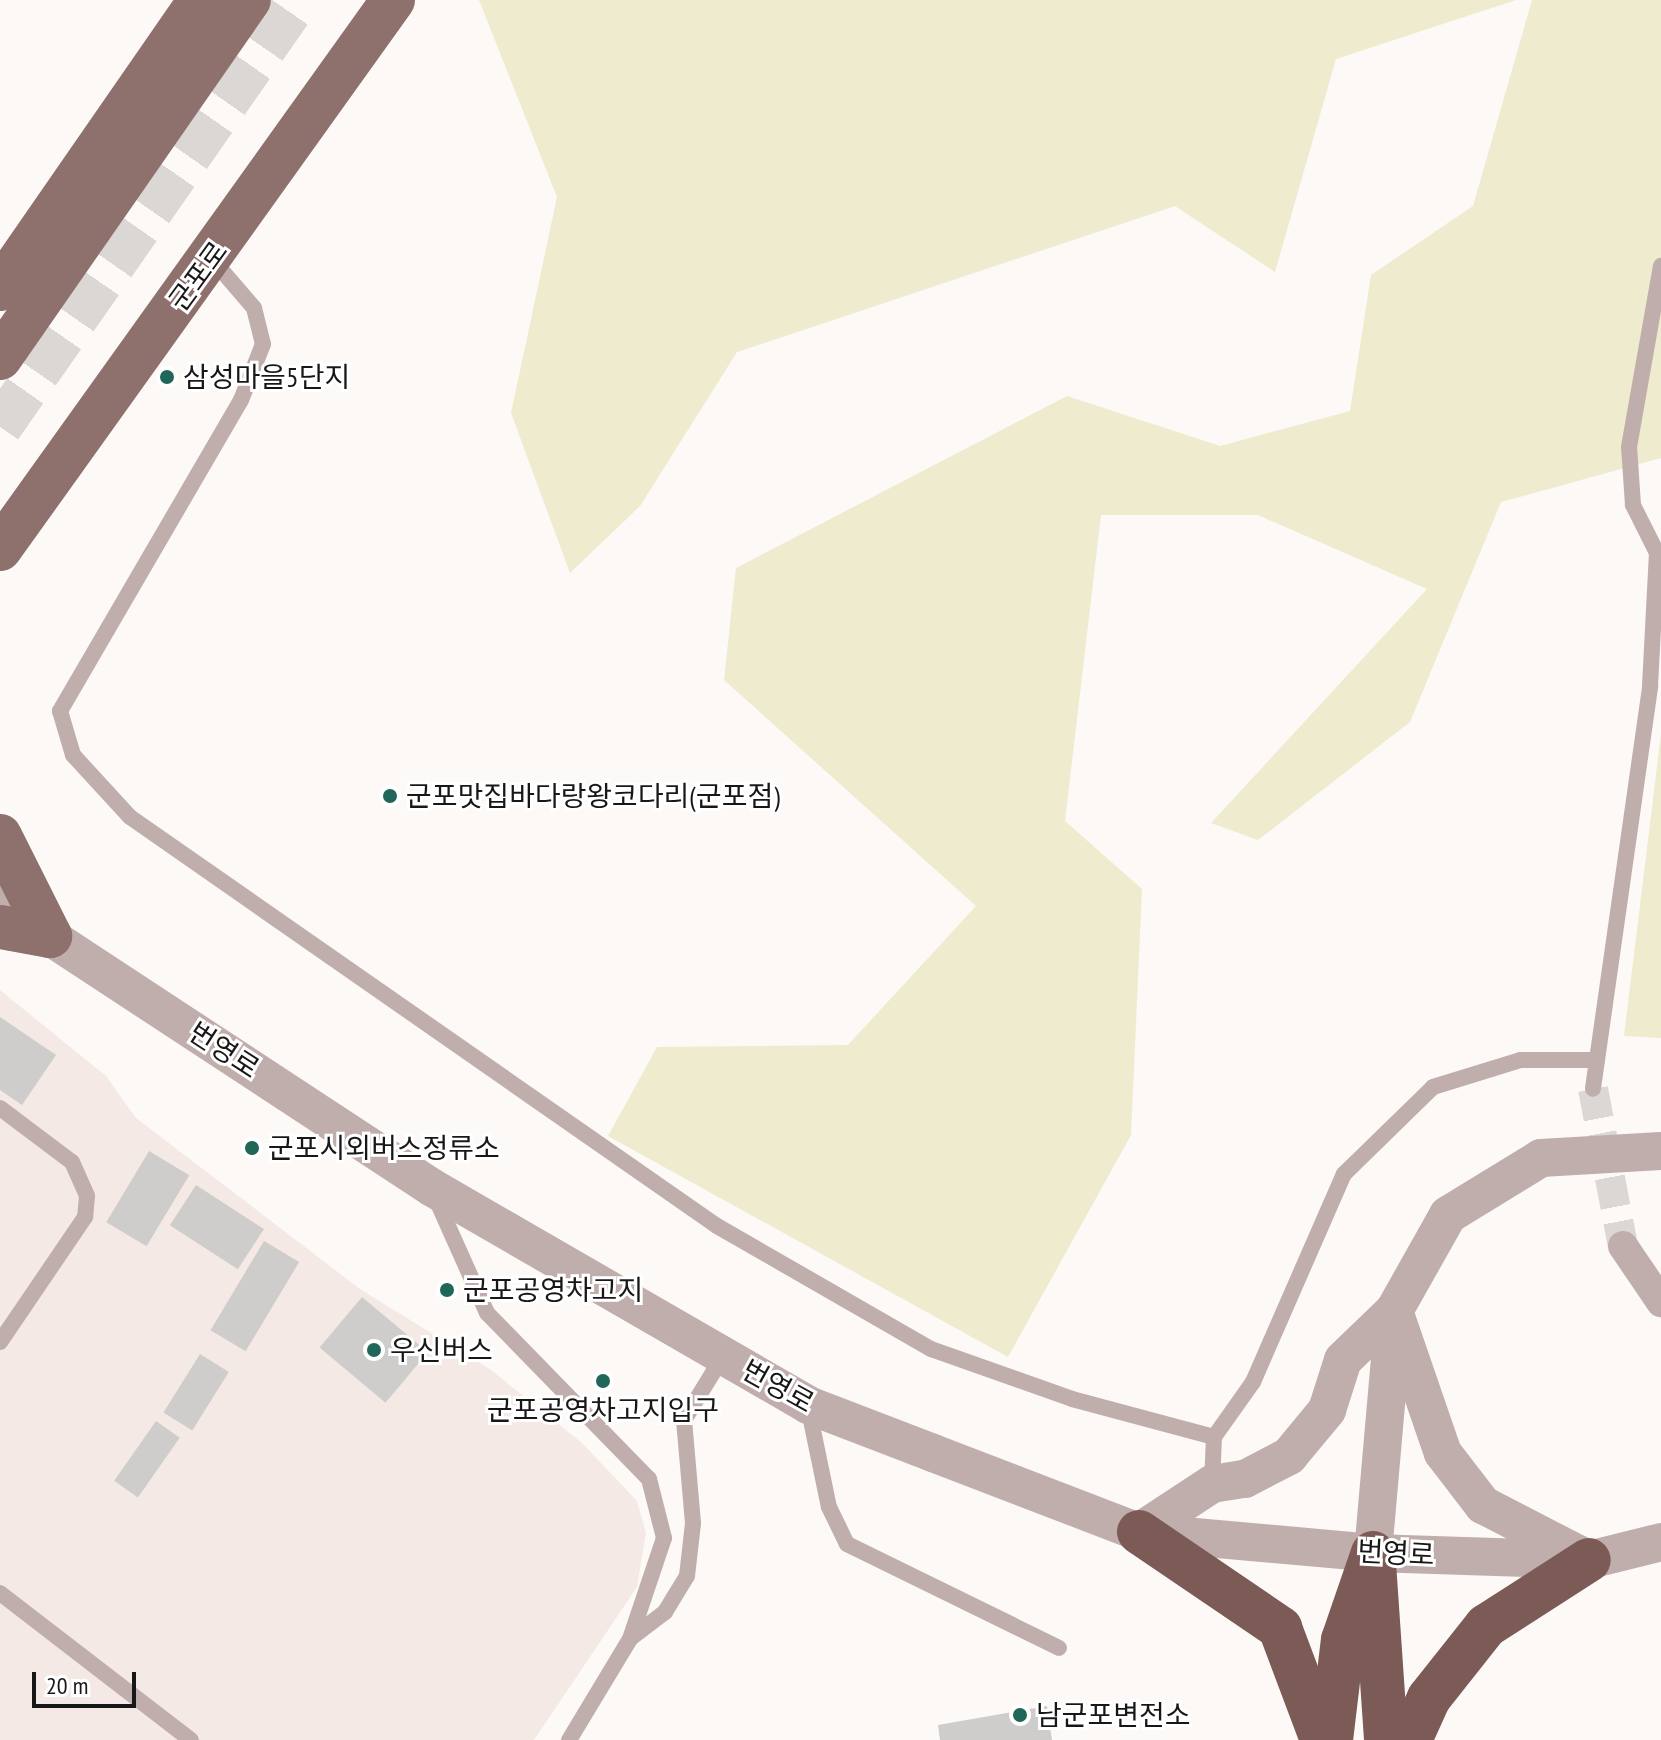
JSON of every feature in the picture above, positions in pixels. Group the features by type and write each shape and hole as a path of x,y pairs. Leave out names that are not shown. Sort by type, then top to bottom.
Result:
{"highway":[{"path":"1139,1532 1280,1628 1322,1740"},
{"path":"1331,1740 1343,1640 1373,1553"},
{"path":"1373,1553 1386,1740"},
{"path":"1410,1740 1429,1698 1486,1626 1589,1560"}],"main road":[{"path":"0,289 200,0"},
{"path":"0,358 249,0"},
{"name":"군포로","path":"0,549 393,0"},
{"path":"0,836 50,936"},
{"path":"0,927 50,936"}],"street":[{"name":"번영로","path":"0,904 431,1187 808,1405 1139,1532 1373,1553 1589,1560 1661,1542"},
{"path":"1139,1532 1212,1484 1245,1479 1289,1456 1327,1410 1343,1360 1394,1311 1448,1215 1541,1158 1661,1151"},
{"path":"1623,1246 1661,1302"},
{"path":"1373,1553 1394,1311"},
{"path":"1394,1311 1443,1453 1483,1505 1589,1560"}],"lane":[{"path":"211,258 254,308 263,344 241,400 60,711 73,755 130,817 717,1226 931,1349 1072,1399 1214,1437"},
{"path":"1593,1089 1650,686 1657,553 1633,505 1629,447 1661,266"},
{"path":"1212,1484 1214,1437 1253,1382 1344,1174 1433,1087 1521,1060 1597,1060"},
{"path":"0,1108 72,1162 87,1196 85,1217 0,1342"},
{"path":"431,1187 487,1313 649,1479 664,1538 630,1639 569,1740"},
{"path":"630,1639 665,1612 687,1576 693,1523 684,1420 724,1356"},
{"path":"808,1405 829,1507 847,1544 1059,1648"},
{"path":"0,1593 191,1740"}],"shaded area":[{"path":"479,0 1516,0 1336,59 1275,272 1175,206 737,352 640,506 570,573 511,413 557,197"},
{"path":"1532,0 1661,0 1661,458 1501,502 1410,722 1258,840 1211,823 1427,589 1258,515 1101,515 1065,821 1142,889 1131,1135 1008,1357 608,1136 657,1047 848,1045 976,906 724,680 736,568 1067,396 1220,446 1350,411 1371,275 1473,206"},
{"path":"1661,734 1661,1038 1624,1036"},
{"name":"군포공영차고지","path":"0,990 106,1076 136,1118 360,1289 491,1370 582,1443 637,1501 646,1533 637,1587 534,1740 0,1740"}],"building":[{"path":"0,1017 56,1055 22,1105 0,1090"},
{"path":"149,1151 189,1175 147,1246 106,1222"},
{"path":"196,1185 264,1229 238,1269 170,1225"},
{"path":"264,1241 299,1262 246,1351 210,1330"},
{"name":"우신버스","path":"362,1297 428,1352 385,1403 320,1348"},
{"path":"200,1354 229,1372 192,1431 163,1413"},
{"path":"156,1421 180,1438 138,1497 114,1481"},
{"name":"남군포변전소","path":"1047,1706 1052,1740 940,1740 938,1725"}],"tunnel":[{"path":"0,427 298,0"},
{"path":"1593,1089 1623,1246"}],"place":[{"name":"삼성마을5단지","path":"167,377"},
{"name":"군포맛집바다랑왕코다리(군포점)","path":"390,796"},
{"name":"군포시외버스정류소","path":"252,1148"},
{"name":"군포공영차고지","path":"447,1290"},
{"name":"우신버스","path":"374,1350"},
{"name":"군포공영차고지입구","path":"603,1381"},
{"name":"남군포변전소","path":"1020,1715"}]}
